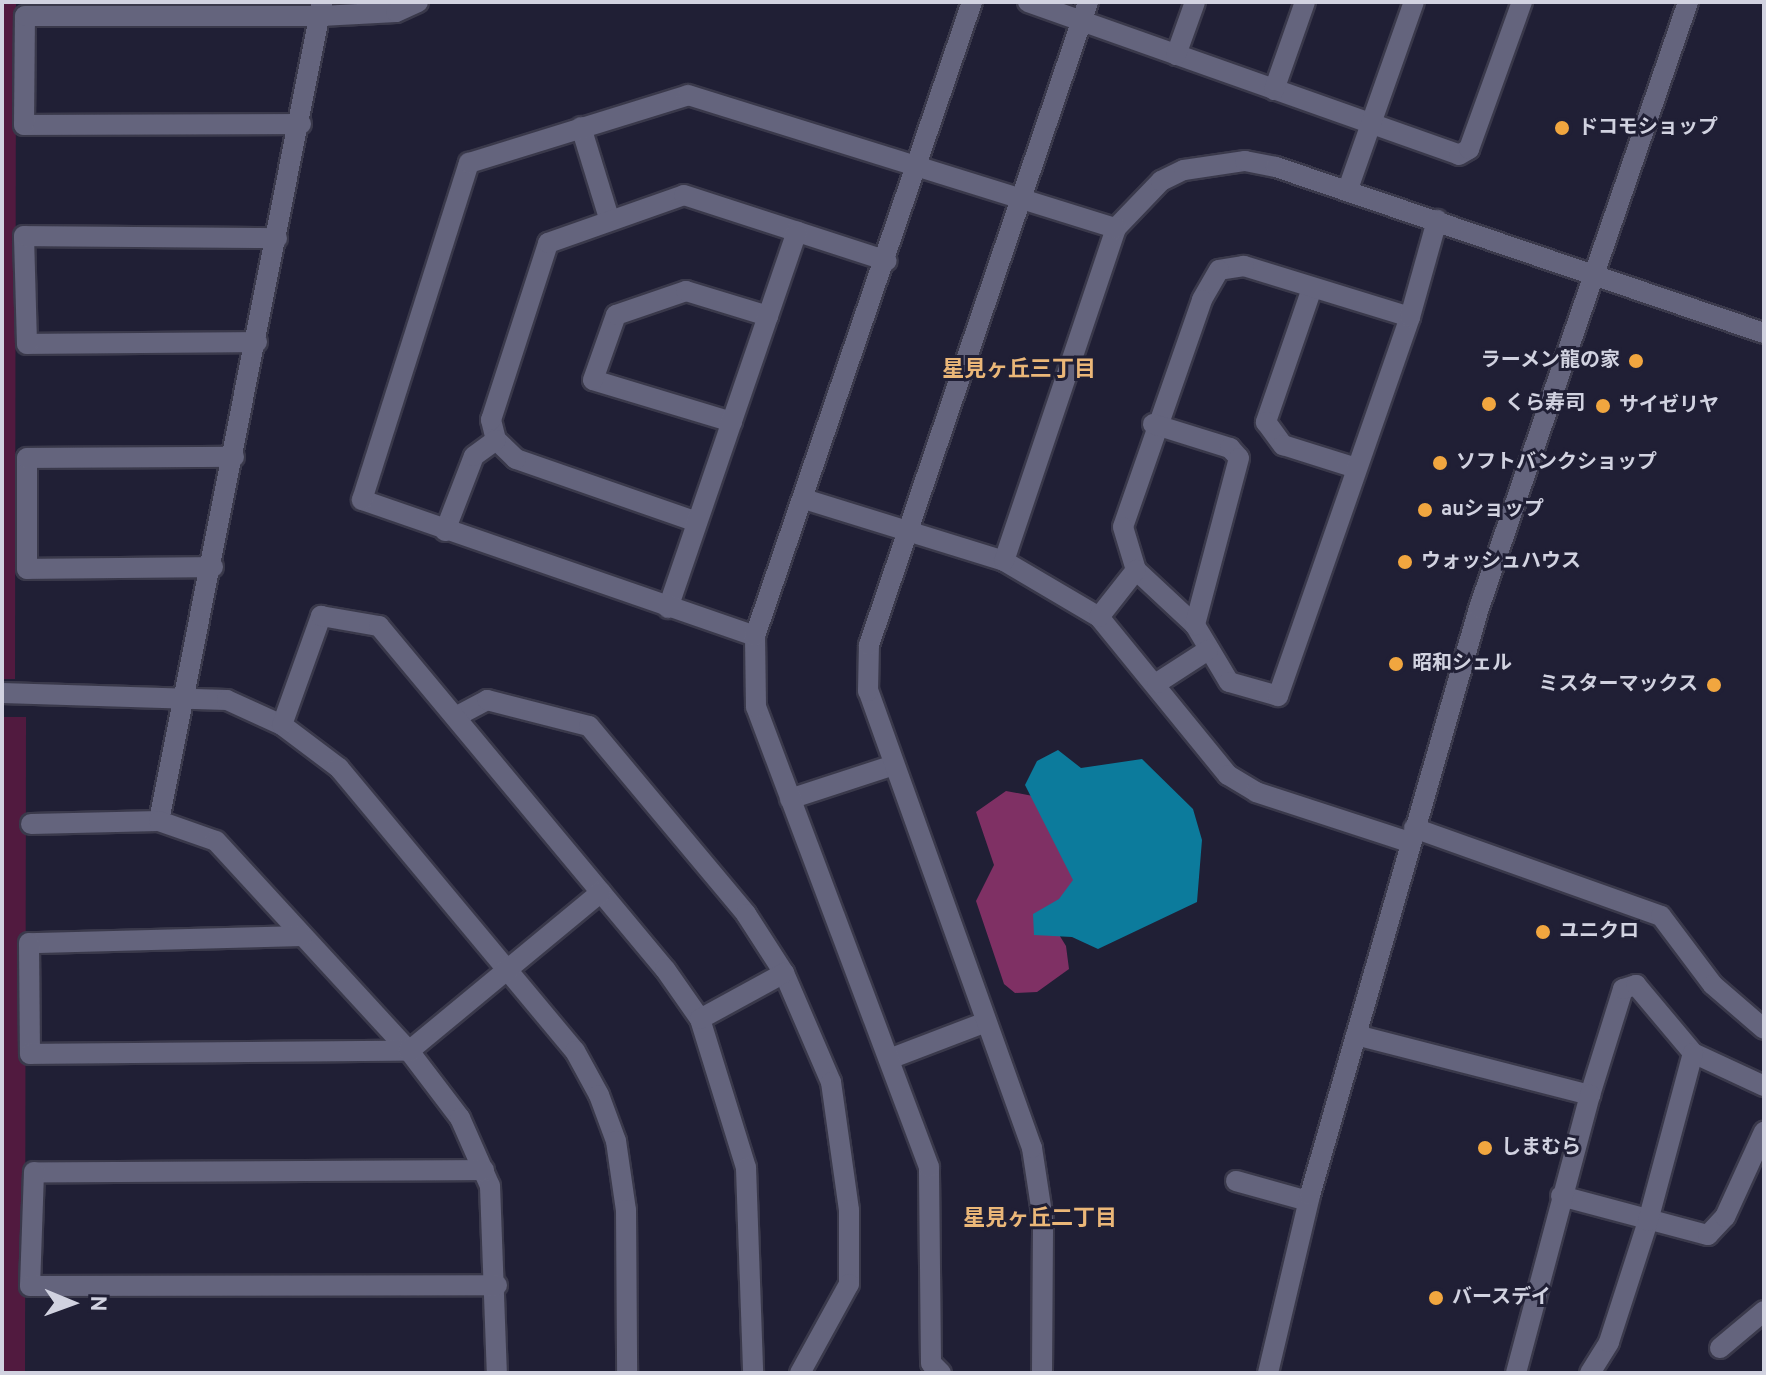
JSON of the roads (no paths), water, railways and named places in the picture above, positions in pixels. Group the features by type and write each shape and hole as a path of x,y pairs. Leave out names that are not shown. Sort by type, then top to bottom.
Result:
{"street":[{"path":"301,124 24,125 25,16 322,9 396,12 418,2"},
{"path":"941,1373 931,1363 929,1167 756,707 755,636 887,261 915,162 972,2"},
{"path":"1028,2 1459,155 1469,149 1522,2"},
{"path":"1042,1373 1043,1220 1032,1148 868,691 869,645 903,530 1017,197 1088,2"},
{"path":"1176,55 1195,2"},
{"path":"1274,90 1305,2"},
{"path":"1348,189 1414,2"},
{"path":"1268,1373 1308,1201 1412,835 1591,276 1688,2"},
{"path":"159,821 213,567 322,9"},
{"path":"755,636 362,500 469,163 688,95 915,162 1116,228"},
{"path":"581,127 609,218"},
{"path":"1004,561 1116,228 1161,181 1216,164 1276,167 1348,189 1591,276 1764,333"},
{"path":"697,522 516,459 496,440 491,420 548,243 609,218 684,195 887,261"},
{"path":"1410,317 1311,291 1244,266 1219,270 1153,424 1123,527 1136,570 1195,625 1229,682 1278,696 1410,317 1437,220"},
{"path":"668,608 797,231"},
{"path":"257,342 27,344 24,236 277,238"},
{"path":"732,422 593,380 616,315 686,291 768,316"},
{"path":"1311,291 1266,422 1283,445 1356,468"},
{"path":"1153,424 1230,448 1239,458 1195,625"},
{"path":"445,531 474,456 496,440"},
{"path":"213,567 27,569 27,458 234,457"},
{"path":"804,499 1004,561 1099,617 1157,683 1228,775 1256,792 1412,835 1661,916 1713,985 1764,1029"},
{"path":"1099,617 1136,570"},
{"path":"282,725 321,616 379,626 459,715 700,1019 746,1168 753,1373"},
{"path":"1157,683 1208,650"},
{"path":"2,693 185,695 227,700 282,725 339,768 575,1051 616,1141 626,1210 627,1373"},
{"path":"459,715 487,700 589,726 746,914 784,973 831,1082 849,1210 849,1284 800,1373"},
{"path":"790,799 894,765"},
{"path":"31,824 159,821 216,841 409,1051 460,1118 484,1170 497,1285 497,1373"},
{"path":"302,936 29,943 30,1054 409,1051 601,892"},
{"path":"700,1019 784,973"},
{"path":"1516,1373 1561,1196 1623,989 1646,991 1693,1053 1764,1086"},
{"path":"889,1059 986,1022"},
{"path":"1356,1035 1590,1095"},
{"path":"1590,1373 1609,1342 1648,1221 1693,1053"},
{"path":"1561,1196 1708,1235 1725,1217 1764,1132"},
{"path":"484,1170 34,1172 30,1286 497,1285"},
{"path":"1236,1181 1308,1201"},
{"path":"1720,1348 1764,1311"}],"water":[{"path":"1058,750 1081,768 1142,759 1193,809 1202,840 1197,902 1098,949 1072,937 1034,935 1033,914 1059,899 1073,880 1025,785 1037,761"}],"place":[{"name":"ドコモショップ","path":"1562,128"},
{"name":"ラーメン龍の家","path":"1636,361"},
{"name":"くら寿司","path":"1489,404"},
{"name":"サイゼリヤ","path":"1603,406"},
{"name":"ソフトバンクショップ","path":"1440,463"},
{"name":"auショップ","path":"1425,510"},
{"name":"ウォッシュハウス","path":"1405,562"},
{"name":"昭和シェル","path":"1396,664"},
{"name":"ミスターマックス","path":"1714,685"},
{"name":"ユニクロ","path":"1543,932"},
{"name":"しまむら","path":"1485,1148"},
{"name":"バースデイ","path":"1436,1298"}],"district":[{"name":"星見ヶ丘三丁目","path":"1019,371"},
{"name":"星見ヶ丘二丁目","path":"1040,1220"}]}
